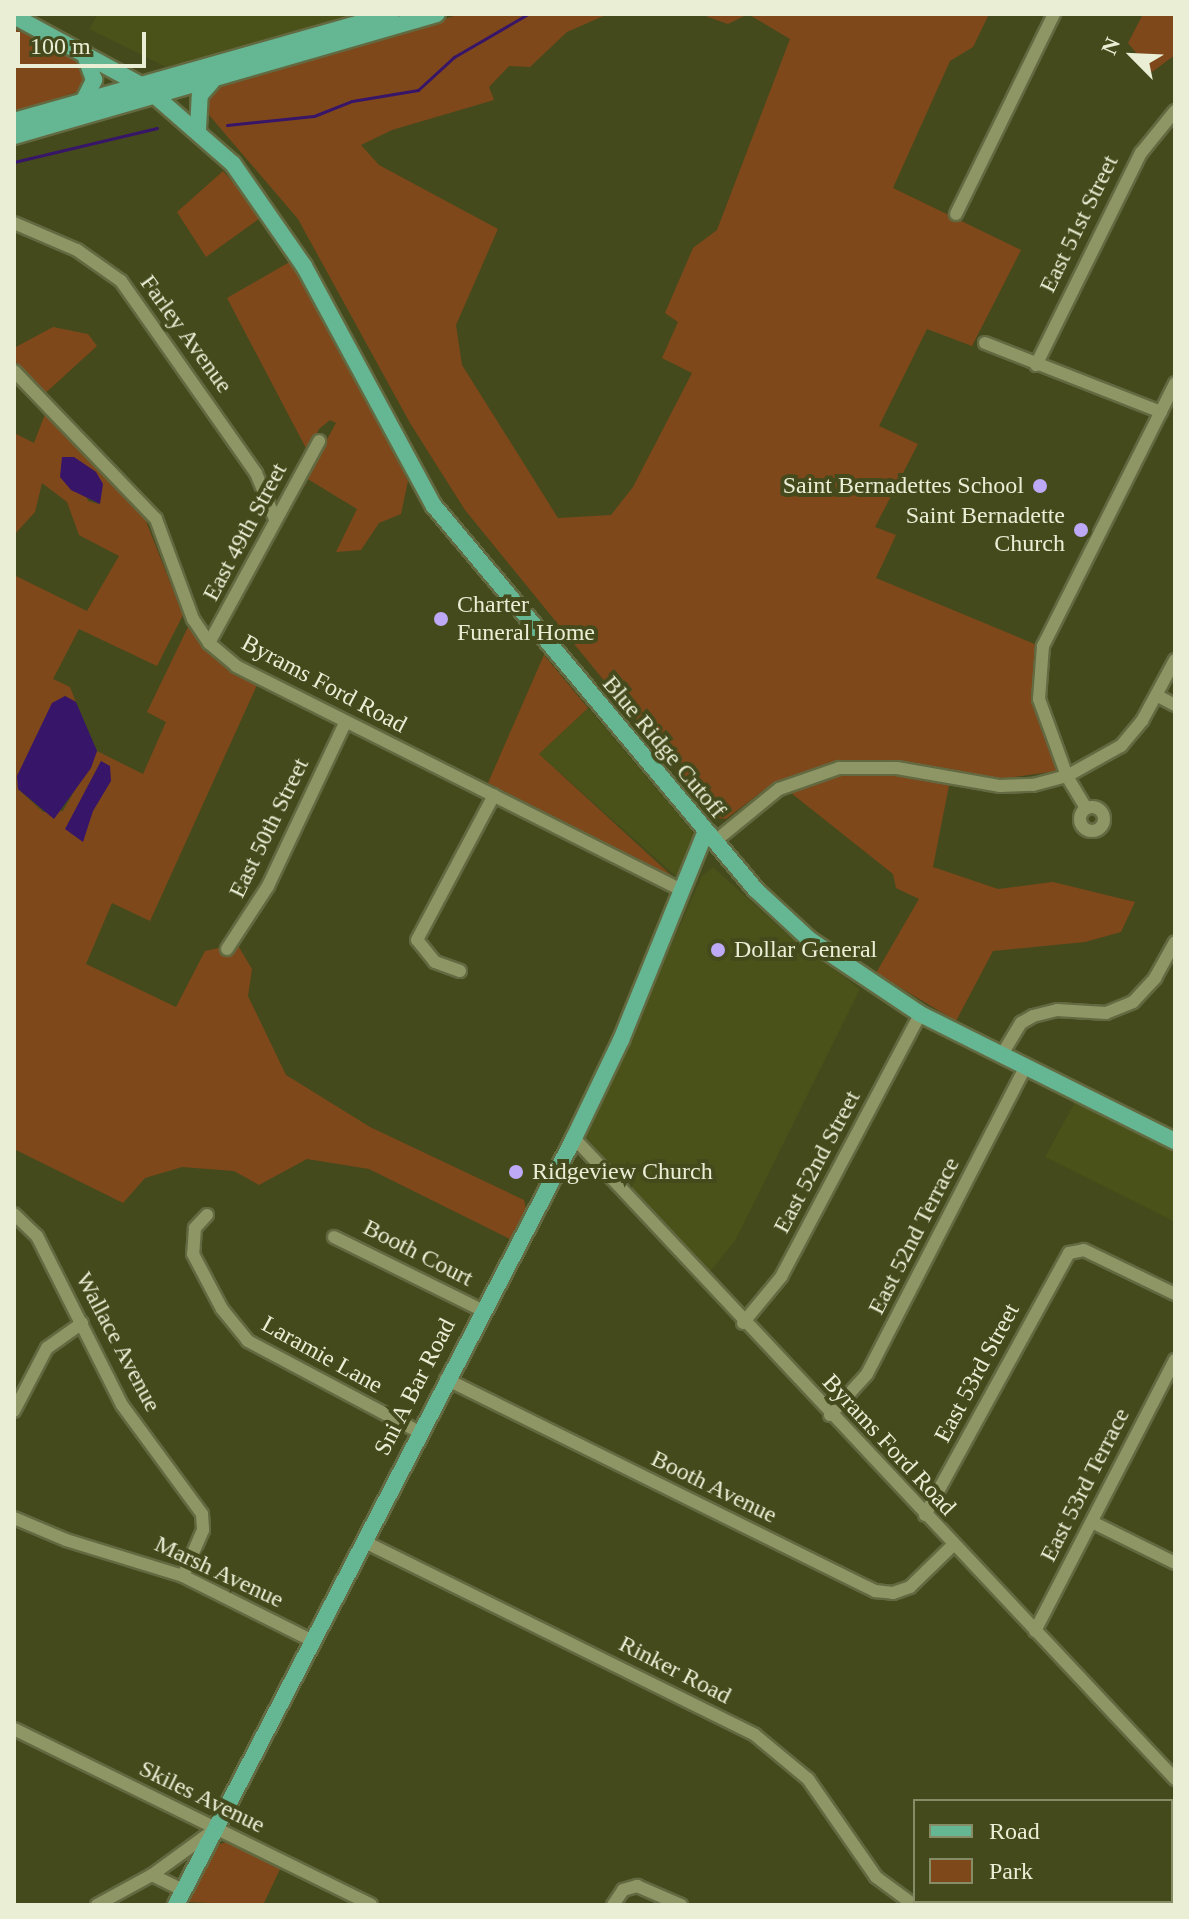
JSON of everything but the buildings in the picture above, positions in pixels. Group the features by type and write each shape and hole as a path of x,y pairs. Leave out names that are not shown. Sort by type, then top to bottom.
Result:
{"main road":[{"path":"14,136 391,14"},
{"path":"14,121 83,102 212,81 437,14"},
{"name":"Blue Ridge Cutoff","path":"14,16 152,92 198,129 233,164 287,236 434,506 710,838 810,940 920,1014 1175,1141"},
{"path":"83,52 94,75 83,102"},
{"path":"198,129 200,95 212,81"},
{"name":"Sni A Bar Road","path":"215,1829 446,1379 574,1138 621,1040 682,890 710,838"},
{"path":"179,1898 215,1829"}],"street":[{"path":"956,214 1054,14"},
{"name":"East 51st Street","path":"1036,365 1141,153 1175,111"},
{"name":"Farley Avenue","path":"14,223 77,250 121,281 256,473 275,519"},
{"path":"985,343 1036,365 1122,393 1161,412"},
{"name":"Byrams Ford Road","path":"14,371 156,519 181,593 209,643 236,666 682,890"},
{"path":"1086,808 1067,776 1039,699 1043,646 1175,383"},
{"name":"East 49th Street","path":"209,643 319,441"},
{"path":"1067,776 1121,746 1158,696 1175,660"},
{"path":"1158,696 1175,705"},
{"name":"East 50th Street","path":"227,949 268,886 345,723"},
{"name":"Sni A Bar Road","path":"710,838 779,789 839,768 897,768 1000,786 1033,785 1067,776"},
{"path":"460,971 435,962 417,940 494,795"},
{"path":"1001,1056 1021,1023 1033,1016 1057,1010 1106,1013 1133,1002 1155,978 1175,942"},
{"name":"East 52nd Street","path":"743,1323 781,1277 920,1014"},
{"name":"East 52nd Terrace","path":"830,1415 867,1374 1025,1068"},
{"name":"Byrams Ford Road","path":"574,1138 743,1323 1175,1779"},
{"name":"Wallace Avenue","path":"14,1214 37,1236 122,1405 202,1514 203,1530 183,1576"},
{"name":"Laramie Lane","path":"207,1215 195,1228 193,1254 222,1309 248,1341 419,1432"},
{"name":"Booth Court","path":"334,1237 482,1310"},
{"name":"East 53rd Street","path":"925,1515 1069,1253 1084,1250 1175,1294"},
{"path":"14,1411 47,1348 82,1323"},
{"name":"East 53rd Terrace","path":"1035,1631 1175,1360"},
{"name":"Booth Avenue","path":"446,1379 875,1591 893,1593 910,1587 953,1545"},
{"name":"Marsh Avenue","path":"14,1518 183,1576 313,1641"},
{"path":"1092,1522 1175,1563"},
{"name":"Rinker Road","path":"363,1541 755,1735 808,1779 876,1877 914,1905"},
{"name":"Skiles Avenue","path":"14,1729 371,1905"},
{"name":"Sni A Bar Road","path":"97,1905 152,1875 215,1829"},
{"path":"152,1875 179,1898"},
{"path":"613,1905 626,1889 645,1888 681,1905"}],"shaded area":[{"path":"98,14 360,14 166,67 89,29"},
{"path":"62,457 74,457 96,472 103,484 100,504 71,490 60,477"},
{"path":"65,696 76,702 97,751 91,768 54,819 18,789 17,776 52,703"},
{"path":"588,708 692,831 695,839 679,879 539,754"},
{"path":"101,761 110,766 111,781 93,811 83,842 65,829"},
{"path":"713,867 788,935 860,989 735,1241 708,1274 586,1137 702,876"},
{"path":"1075,1102 1175,1152 1175,1222 1045,1157"}],"green space":[{"path":"461,14 608,14 567,32 530,67 509,66 489,87 494,100 392,130 361,145 379,165 498,229 456,325 462,365 558,518 611,515 633,487 692,373 662,358 678,322 665,313 693,248 717,230 790,39 748,14 989,14 973,47 950,61 893,188 1021,250 972,346 927,329 879,426 918,444 875,527 896,535 876,578 1037,645 1031,699 1057,771 999,779 952,770 933,867 998,889 1053,882 1135,902 1121,932 1085,942 993,951 956,1021 876,973 919,899 896,888 893,874 776,781 726,819 716,818 465,510 410,423 298,219 209,115 207,103 212,90 223,83"},
{"path":"700,14 748,14 728,24"},
{"path":"1143,14 1175,14 1175,55 1152,72 1128,43"},
{"path":"14,28 78,61 86,75 82,90 14,113"},
{"path":"223,171 263,216 206,257 177,212"},
{"path":"293,260 408,481 401,514 379,523 361,550 336,552 357,509 306,478 336,423 330,420 319,429 308,452 227,298"},
{"path":"53,327 88,334 97,346 41,397 14,359 14,348"},
{"path":"45,414 142,511 183,615 157,666 79,629 53,679 70,687 76,702 65,696 18,789 43,812 63,811 97,751 143,774 166,722 147,712 188,627 231,673 257,685 150,921 112,903 86,964 176,1007 205,951 237,944 252,969 248,996 286,1075 370,1127 524,1200 526,1209 512,1240 369,1169 307,1159 259,1185 234,1171 182,1167 145,1178 123,1203 14,1149 14,575 87,611 119,556 79,535 67,502 42,483 35,512 14,535 14,433 34,443","holes":["73,457 96,472 99,504 88,501"]},
{"path":"544,655 588,708 539,754 673,877 488,783"},
{"path":"230,1841 282,1865 263,1905 187,1902 217,1845"}],"waterway":[{"path":"227,125 314,116 352,101 418,90 454,57 528,14"},
{"path":"14,162 157,128"}],"place":[{"name":"Saint Bernadettes School","path":"1040,486"},
{"name":"Saint Bernadette Church","path":"1081,530"},
{"name":"Charter Funeral Home","path":"441,619"},
{"name":"Dollar General","path":"718,950"},
{"name":"Ridgeview Church","path":"516,1172"}]}
